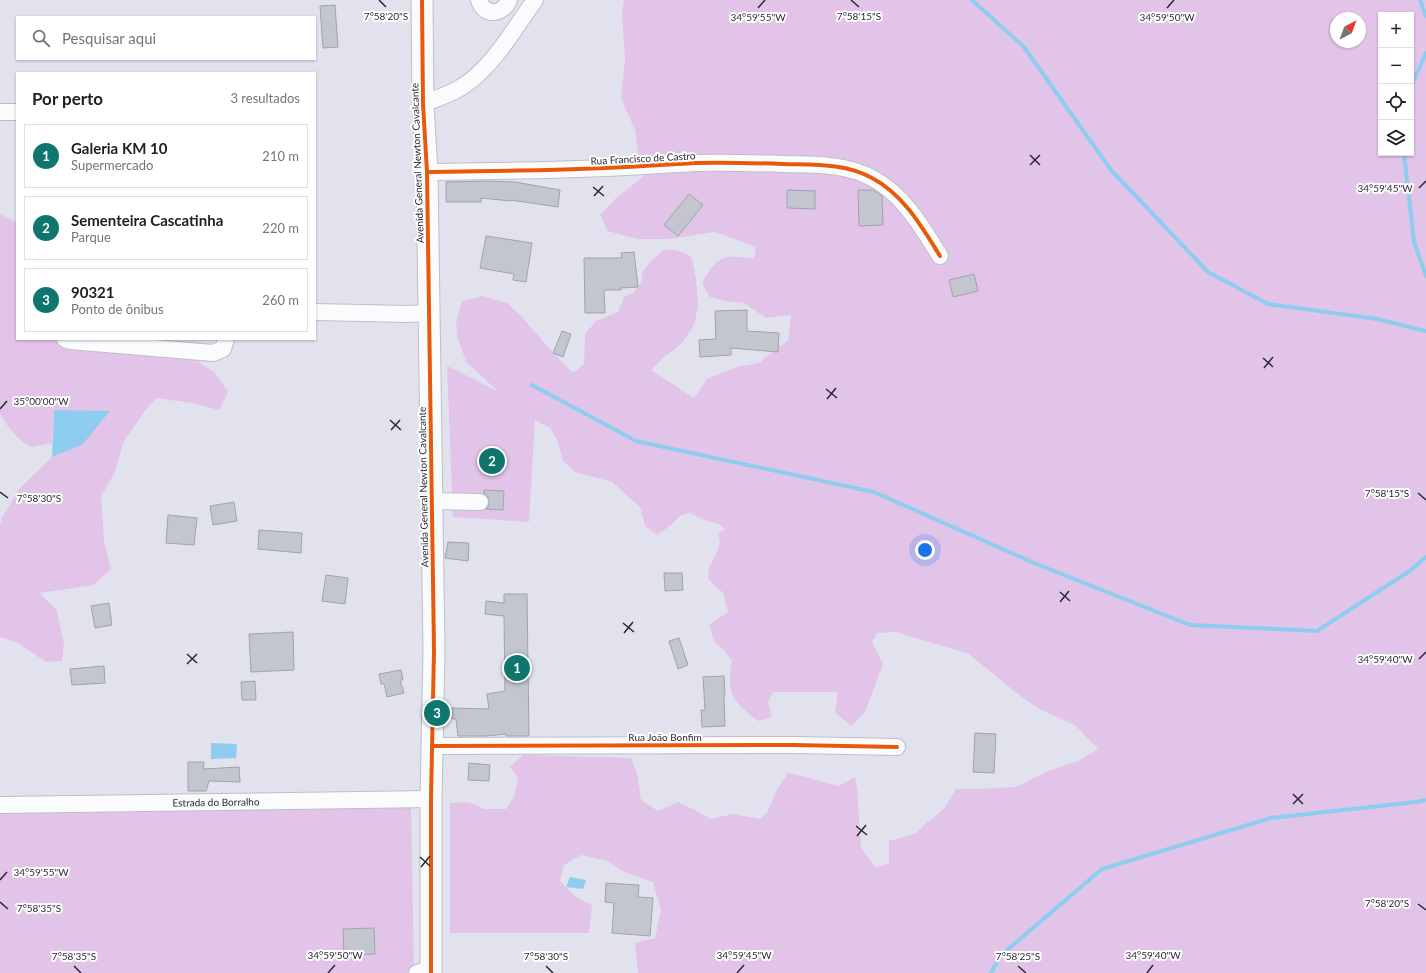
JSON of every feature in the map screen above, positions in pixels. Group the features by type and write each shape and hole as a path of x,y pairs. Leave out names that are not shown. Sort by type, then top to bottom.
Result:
{"main road":[{"name":"Avenida General Newton Cavalcante","path":"422,0 423,104 427,172 434,650 433,746 426,972"}],"street":[{"path":"478,0 483,8 493,12 498,12 503,9 509,0"},
{"path":"423,104 447,95 460,88 486,68 535,0"},
{"path":"0,112 16,112"},
{"name":"Rua Francisco de Castro","path":"427,172 578,169 696,163 744,163 845,168 858,171 873,178 890,191 904,204 917,220 940,256"},
{"path":"316,312 429,313"},
{"path":"68,340 213,353 223,349 226,340"},
{"path":"432,501 480,502"},
{"name":"Rua João Bonfim","path":"433,746 800,745 896,747"},
{"name":"Estrada do Borralho","path":"0,805 431,798"}],"shaded area":[{"path":"624,0 1426,0 1426,973 638,973 635,943 655,938 661,910 653,882 624,872 607,861 581,855 564,865 560,881 576,897 592,905 589,933 450,933 450,803 468,802 484,809 506,809 514,796 518,778 510,767 523,755 631,758 637,773 641,800 658,811 678,802 710,819 733,814 760,819 767,813 777,790 788,773 838,786 855,777 861,848 876,868 889,863 889,841 917,833 924,825 944,809 956,789 1016,787 1048,771 1078,761 1098,749 1076,726 1038,708 1014,691 969,654 896,632 877,633 872,642 883,664 865,712 851,726 835,712 838,692 773,692 768,703 772,717 758,721 742,708 733,696 730,681 732,660 724,650 714,642 709,625 728,612 723,593 708,579 709,568 716,555 720,542 718,534 725,529 719,524 701,519 690,513 681,515 657,535 645,526 640,507 612,482 575,472 563,461 557,440 550,428 535,420 529,522 453,517 447,366 499,392 467,363 458,340 456,321 462,301 482,296 507,303 521,316 553,353 573,373 584,364 585,334 596,321 618,312 624,297 634,292 641,283 643,271 653,259 663,250 676,250 690,256 693,263 698,304 695,323 683,342 651,370 694,398 707,379 737,367 759,363 788,340 791,315 766,318 744,303 725,301 710,297 702,283 717,262 728,257 754,259 756,247 715,232 669,239 637,239 608,231 600,215 616,198 644,176 639,159 635,130 621,98 625,60 622,13"},
{"path":"0,214 16,222 16,340 147,340 185,353 215,373 228,392 219,410 192,403 156,398 144,412 124,441 114,474 101,496 104,541 111,569 93,585 40,593 57,611 64,643 62,661 46,662 18,643 0,637 0,525 2,518 19,489 52,457 82,445 90,433 54,410 52,443 31,447 13,433 0,414"},
{"path":"411,808 414,973 0,973 0,812"}],"water":[{"path":"54,410 110,411 82,445 52,457"},
{"path":"211,743 237,744 236,758 211,759"},
{"path":"570,877 586,880 583,889 566,887"}],"building":[{"path":"335,5 338,47 323,48 320,6"},
{"path":"446,182 515,182 560,190 558,207 511,200 481,198 481,202 446,202"},
{"path":"787,190 815,191 815,209 787,208"},
{"path":"858,190 873,190 882,196 883,225 859,226"},
{"path":"689,194 703,205 678,236 664,225"},
{"path":"486,236 532,243 526,282 513,280 514,274 480,268"},
{"path":"634,252 638,287 621,288 621,290 604,290 605,313 585,313 584,258 622,258 621,253"},
{"path":"974,274 978,291 953,297 949,280"},
{"path":"747,310 747,331 779,333 778,352 731,348 731,355 700,357 699,340 716,339 715,311"},
{"path":"562,331 571,334 563,357 553,353"},
{"path":"484,490 504,491 503,510 486,509 489,502 488,497 484,494"},
{"path":"234,502 237,521 213,525 210,506"},
{"path":"168,515 197,518 194,545 166,543"},
{"path":"259,530 302,533 301,553 258,549"},
{"path":"448,542 469,543 468,561 445,558"},
{"path":"664,573 682,573 683,590 665,591"},
{"path":"326,575 348,578 345,604 322,601"},
{"path":"504,594 527,594 529,736 506,736 506,734 458,736 456,719 452,719 452,708 489,709 487,694 505,691 504,616 485,614 486,601 504,603"},
{"path":"109,603 112,625 95,628 91,606"},
{"path":"293,632 294,670 251,672 249,634"},
{"path":"679,638 688,665 678,669 669,641"},
{"path":"104,666 105,683 72,685 70,669"},
{"path":"401,670 403,680 400,680 404,693 387,697 384,684 381,684 379,674"},
{"path":"724,676 725,726 702,727 701,710 705,710 703,677"},
{"path":"255,681 256,700 242,700 241,682"},
{"path":"975,733 996,734 994,773 973,772"},
{"path":"188,762 204,762 203,769 239,767 240,782 209,781 206,791 188,791"},
{"path":"469,763 490,765 489,781 468,780"},
{"path":"606,883 639,885 638,897 653,898 650,936 612,933 614,903 605,902"},
{"path":"374,928 375,954 344,955 343,929"}],"waterway":[{"path":"972,0 1024,47 1111,170 1208,272 1268,304 1377,319 1426,331"},
{"path":"1420,0 1426,16"},
{"path":"1412,84 1426,53"},
{"path":"1404,156 1414,242 1426,276"},
{"path":"532,385 636,441 874,492 1034,563 1190,625 1317,631 1411,570 1426,557"},
{"path":"991,973 1000,956 1102,869 1271,818 1426,800"}],"cycle path":[{"path":"422,0 423,104 427,172 434,650 431,799 431,973"},
{"path":"427,172 559,170 695,163 806,164 840,167 862,173 883,185 893,193 911,212 940,256"},
{"path":"433,746 793,745 897,747"}],"place":[{"name":"Sementeira Cascatinha","path":"492,461"},
{"name":"Galeria KM 10","path":"517,668"},
{"name":"90321","path":"437,713"}]}
